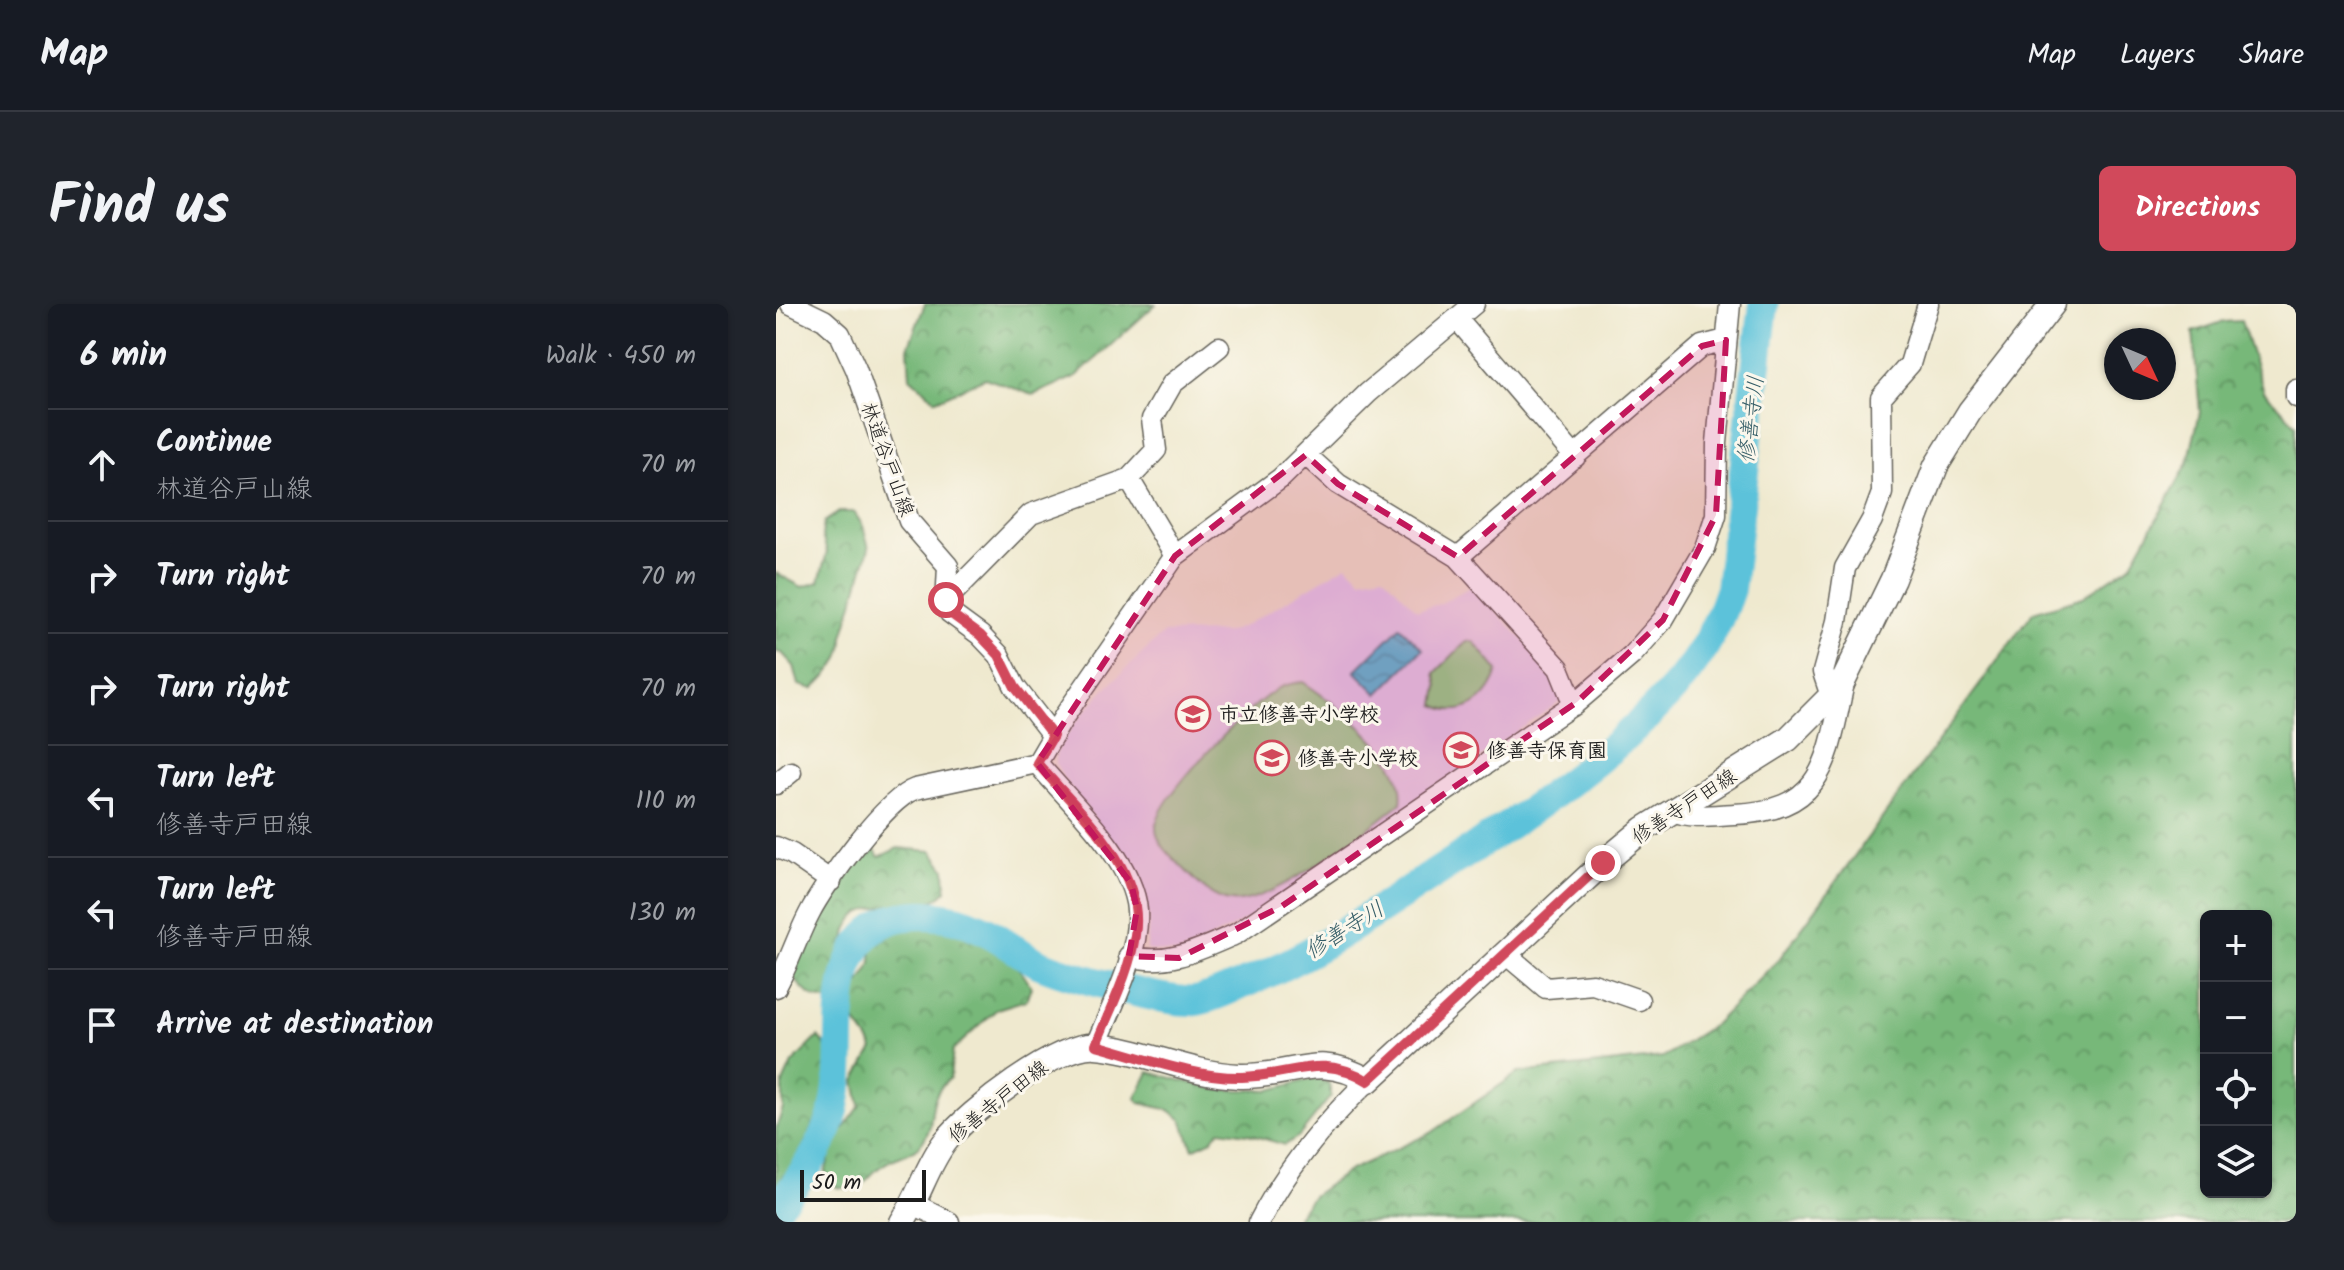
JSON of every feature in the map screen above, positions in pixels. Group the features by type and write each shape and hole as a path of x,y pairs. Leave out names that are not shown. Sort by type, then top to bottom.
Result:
{"main road":[{"name":"修善寺戸田線","path":"908,1213 943,1143 958,1128 1054,1056 1098,1039 1211,1074 1243,1077 1327,1064 1348,1068 1368,1081 1603,863 1673,811 1788,739 1838,688 1893,579 1936,466 1970,411 2053,304"}],"street":[{"name":"林道谷戸山線","path":"791,304 824,320 840,334 856,369 909,521 948,566 946,600"},
{"path":"778,977 810,910 852,851 907,792 1037,763 1175,556 1254,499 1306,455 1368,393 1474,304"},
{"path":"1128,960 1179,958 1236,934 1341,867 1574,705 1632,655 1663,620 1705,548 1716,515 1717,443 1730,304"},
{"path":"1673,811 1684,816 1742,814 1781,808 1800,799 1815,782 1838,688 1823,672 1837,621 1845,568 1872,520 1882,493 1881,397 1910,364 1928,304"},
{"path":"1457,319 1575,457"},
{"path":"1458,557 1702,346 1726,340"},
{"path":"1053,736 1015,687 999,655 980,635 950,613 946,600 1031,514 1129,479 1156,450 1152,419 1172,384 1219,347"},
{"path":"2296,389 2296,397"},
{"path":"1306,455 1338,484 1458,557 1559,668 1574,705"},
{"path":"1129,479 1175,556"},
{"path":"1037,763 1113,853 1131,883 1137,909 1135,936 1128,960 1098,1039"},
{"path":"776,847 792,854 831,881"},
{"path":"1507,955 1546,988 1593,984 1639,1000"},
{"path":"1259,1222 1289,1170 1337,1111 1368,1081"},
{"path":"908,1213 949,1222"}],"highlighted area":[{"path":"1726,340 1716,515 1663,620 1577,702 1282,906 1179,958 1129,956 1137,909 1131,883 1037,763 1175,556 1306,455 1338,484 1458,557 1702,346"}],"shaded area":[{"name":"修善寺小学校","path":"1347,565 1361,579 1383,575 1417,610 1440,604 1470,587 1474,589 1547,664 1562,700 1258,914 1178,954 1147,950 1149,919 1138,876 1064,779 1056,764 1056,753 1074,724 1106,688 1164,633 1229,632"}],"green space":[{"path":"925,304 1156,304 1077,376 1033,395 985,378 936,400 910,377 908,348"},
{"path":"2241,321 2264,391 2296,425 2296,1222 1297,1222 1297,1216 1313,1196 1348,1171 1431,1133 1518,1073 1663,1057 1715,1024 1779,959 2033,612 2083,597 2131,565 2188,463 2200,412 2193,332 2222,322"},
{"path":"839,512 854,512 863,526 869,548 841,653 830,672 813,689 799,685 794,666 782,653 776,652 776,573 802,587 819,582 827,552 822,536 824,522"},
{"path":"1467,641 1474,642 1498,671 1494,681 1481,698 1465,708 1445,709 1435,705 1438,686 1435,673"},
{"path":"1303,682 1334,704 1382,751 1394,768 1401,803 1293,880 1247,900 1223,899 1211,894 1162,845 1156,827 1160,813 1187,775 1245,715 1277,689"},
{"path":"874,848 879,857 898,848 932,851 945,869 946,891 935,900 922,904 866,910 855,917 833,969 829,1000 817,998 792,976 807,931 861,849"},
{"path":"909,925 948,926 976,938 1008,958 1031,987 1026,1000 997,1009 953,1050 950,1078 936,1095 930,1127 921,1144 883,1165 859,1186 836,1187 825,1173 833,1143 860,1106 855,1081 873,1049 853,1017 850,1002 870,965 872,946"},
{"path":"818,1037 827,1051 829,1070 826,1092 808,1138 776,1191 776,1129 783,1108 783,1083 792,1063"},
{"path":"1149,1072 1218,1090 1270,1090 1316,1078 1329,1083 1331,1096 1299,1136 1285,1145 1220,1130 1212,1140 1193,1149 1182,1120 1169,1110 1140,1103 1136,1098"}],"water":[{"path":"1400,627 1423,649 1378,694 1355,671"}],"waterway":[{"name":"修善寺川","path":"776,1207 811,1162 830,1122 838,1087 844,986 860,943 877,927 914,915 956,919 988,932 1038,963 1070,974 1162,998 1205,999 1263,976 1357,924 1548,798 1635,728 1694,663 1711,636 1730,589 1764,304"}],"place":[{"name":"市立修善寺小学校","path":"1193,714"},
{"name":"修善寺保育園","path":"1461,750"},
{"name":"修善寺小学校","path":"1272,758"}],"route":[{"path":"946,600 950,613 980,635 999,655 1015,687 1053,736 1037,763 1113,853 1131,883 1137,909 1135,936 1096,1045 1211,1074 1243,1077 1327,1064 1348,1068 1368,1081 1603,863"}]}
